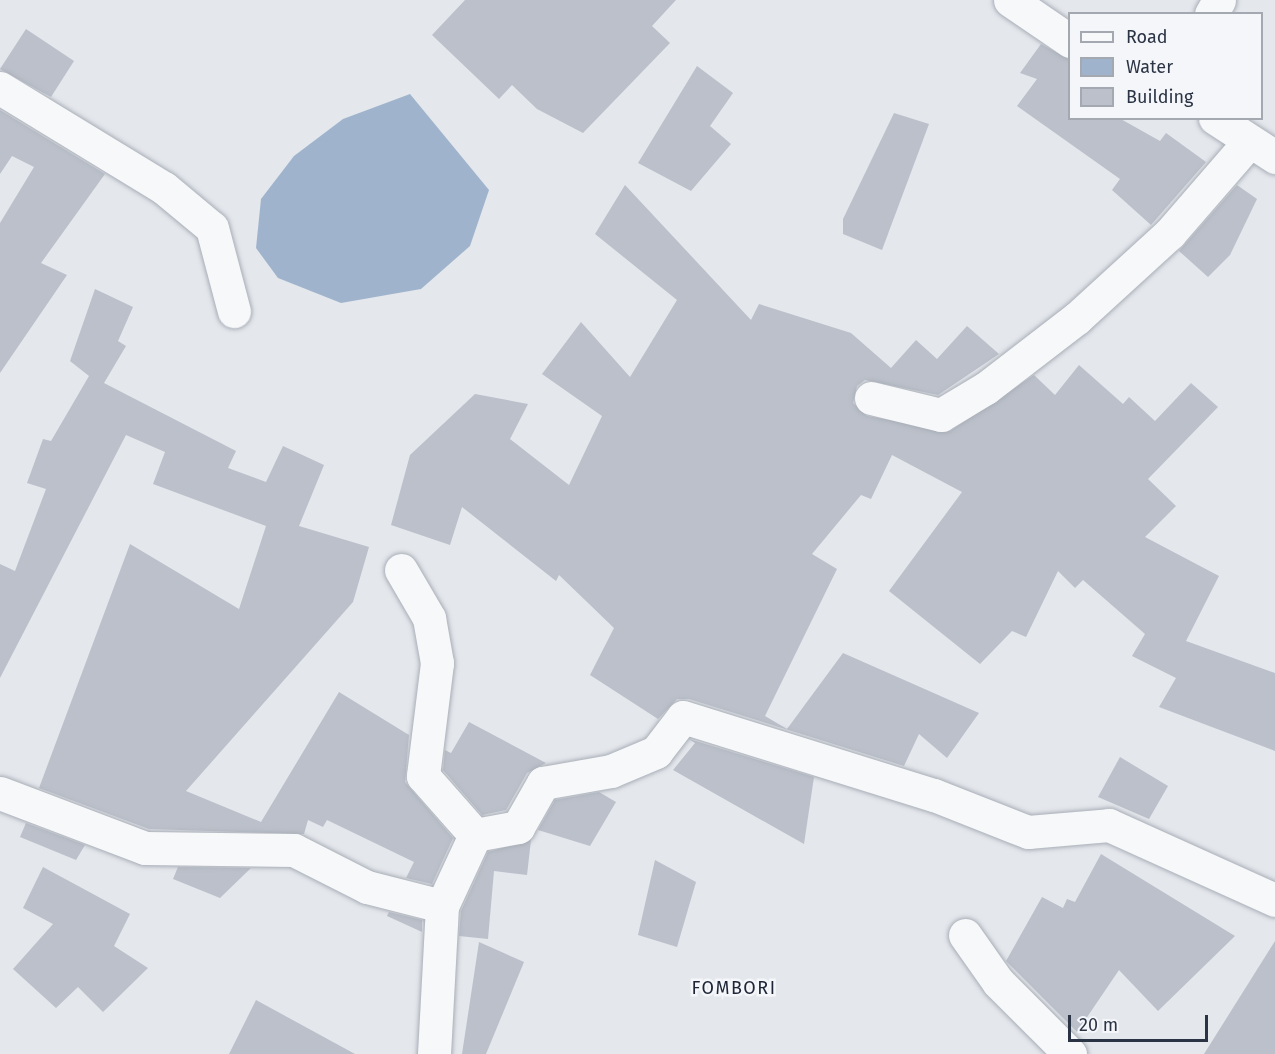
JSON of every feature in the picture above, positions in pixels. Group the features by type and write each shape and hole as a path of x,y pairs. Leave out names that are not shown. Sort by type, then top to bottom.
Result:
{"street":[{"path":"1010,0 1068,40"},
{"path":"0,88 164,189 212,228 234,311"},
{"path":"871,398 941,415 986,388 1077,318 1262,150 1218,120"},
{"path":"401,570 429,618 436,663 423,776 475,835"},
{"path":"475,835 518,827 543,783 611,771 656,752 683,717 934,795 1029,832 1109,825 1275,900"},
{"path":"0,793 145,848 294,850 367,887 442,906"},
{"path":"434,1054 442,906 475,835"},
{"path":"965,935 998,982 1070,1054"}],"water":[{"path":"410,94 489,190 470,246 421,289 341,303 278,278 256,248 261,199 294,156 343,119"}],"building":[{"path":"465,0 676,0 652,26 670,43 583,133 537,109 512,85 499,99 432,35"},
{"path":"26,29 74,61 51,97 0,69"},
{"path":"1041,44 1068,59 1068,120 1123,120 1160,141 1166,133 1206,162 1151,225 1112,190 1120,179 1017,106 1037,79 1020,73"},
{"path":"697,66 733,93 710,126 731,144 691,191 638,163"},
{"path":"0,110 105,174 41,263 67,275 0,373 0,223 34,167 12,156 0,174"},
{"path":"894,113 929,124 882,250 843,234 843,219"},
{"path":"625,185 751,320 759,304 851,333 891,368 916,340 937,359 967,326 999,354 938,395 865,380 857,386 853,403 867,416 950,431 1034,375 1055,395 1079,365 1123,404 1129,397 1155,421 1191,383 1218,407 1148,479 1176,506 1145,537 1219,576 1186,641 1275,673 1275,751 1159,707 1176,678 1132,656 1145,634 1083,580 1075,588 1058,571 1026,637 1012,631 980,664 889,591 962,492 892,455 871,499 861,495 812,554 837,569 765,716 787,729 843,653 979,713 947,758 919,734 904,766 689,699 677,699 658,719 590,675 614,628 559,575 556,581 462,507 450,545 391,525 410,455 475,394 528,404 510,439 569,485 602,416 542,374 581,322 630,377 677,300 595,234"},
{"path":"1237,185 1257,199 1230,255 1208,277 1179,251"},
{"path":"95,289 133,307 118,341 126,346 104,383 236,451 228,468 266,482 283,446 324,465 299,526 369,547 353,602 186,791 261,822 339,692 409,735 405,782 453,838 432,884 406,878 414,862 327,820 323,827 308,820 304,834 149,829 39,788 130,544 239,609 266,526 153,484 165,452 126,435 0,678 0,564 15,571 46,489 27,483 43,439 51,441 89,376 70,361"},
{"path":"469,722 546,763 527,773 506,810 482,815 443,770 445,750 451,753"},
{"path":"689,739 814,777 804,844 673,770 695,743"},
{"path":"1120,757 1168,786 1149,819 1098,797"},
{"path":"599,792 616,802 590,846 538,830 555,800"},
{"path":"26,823 85,845 76,860 20,837"},
{"path":"531,840 527,875 494,871 488,939 459,936 461,911 488,852"},
{"path":"1101,854 1235,936 1158,1011 1119,970 1077,1032 1006,961 1042,897 1063,908 1067,899 1075,902"},
{"path":"655,860 696,882 677,947 638,935"},
{"path":"43,867 130,914 114,946 148,968 103,1012 78,987 56,1008 13,969 53,924 23,908"},
{"path":"178,867 251,868 220,898 173,879"},
{"path":"389,912 422,920 422,932 387,916"},
{"path":"1275,941 1275,1054 1204,1054"},
{"path":"479,942 524,962 486,1054 462,1054"},
{"path":"256,1000 355,1054 229,1054"}],"district":[{"name":"FOMBORI","path":"734,988"}]}
